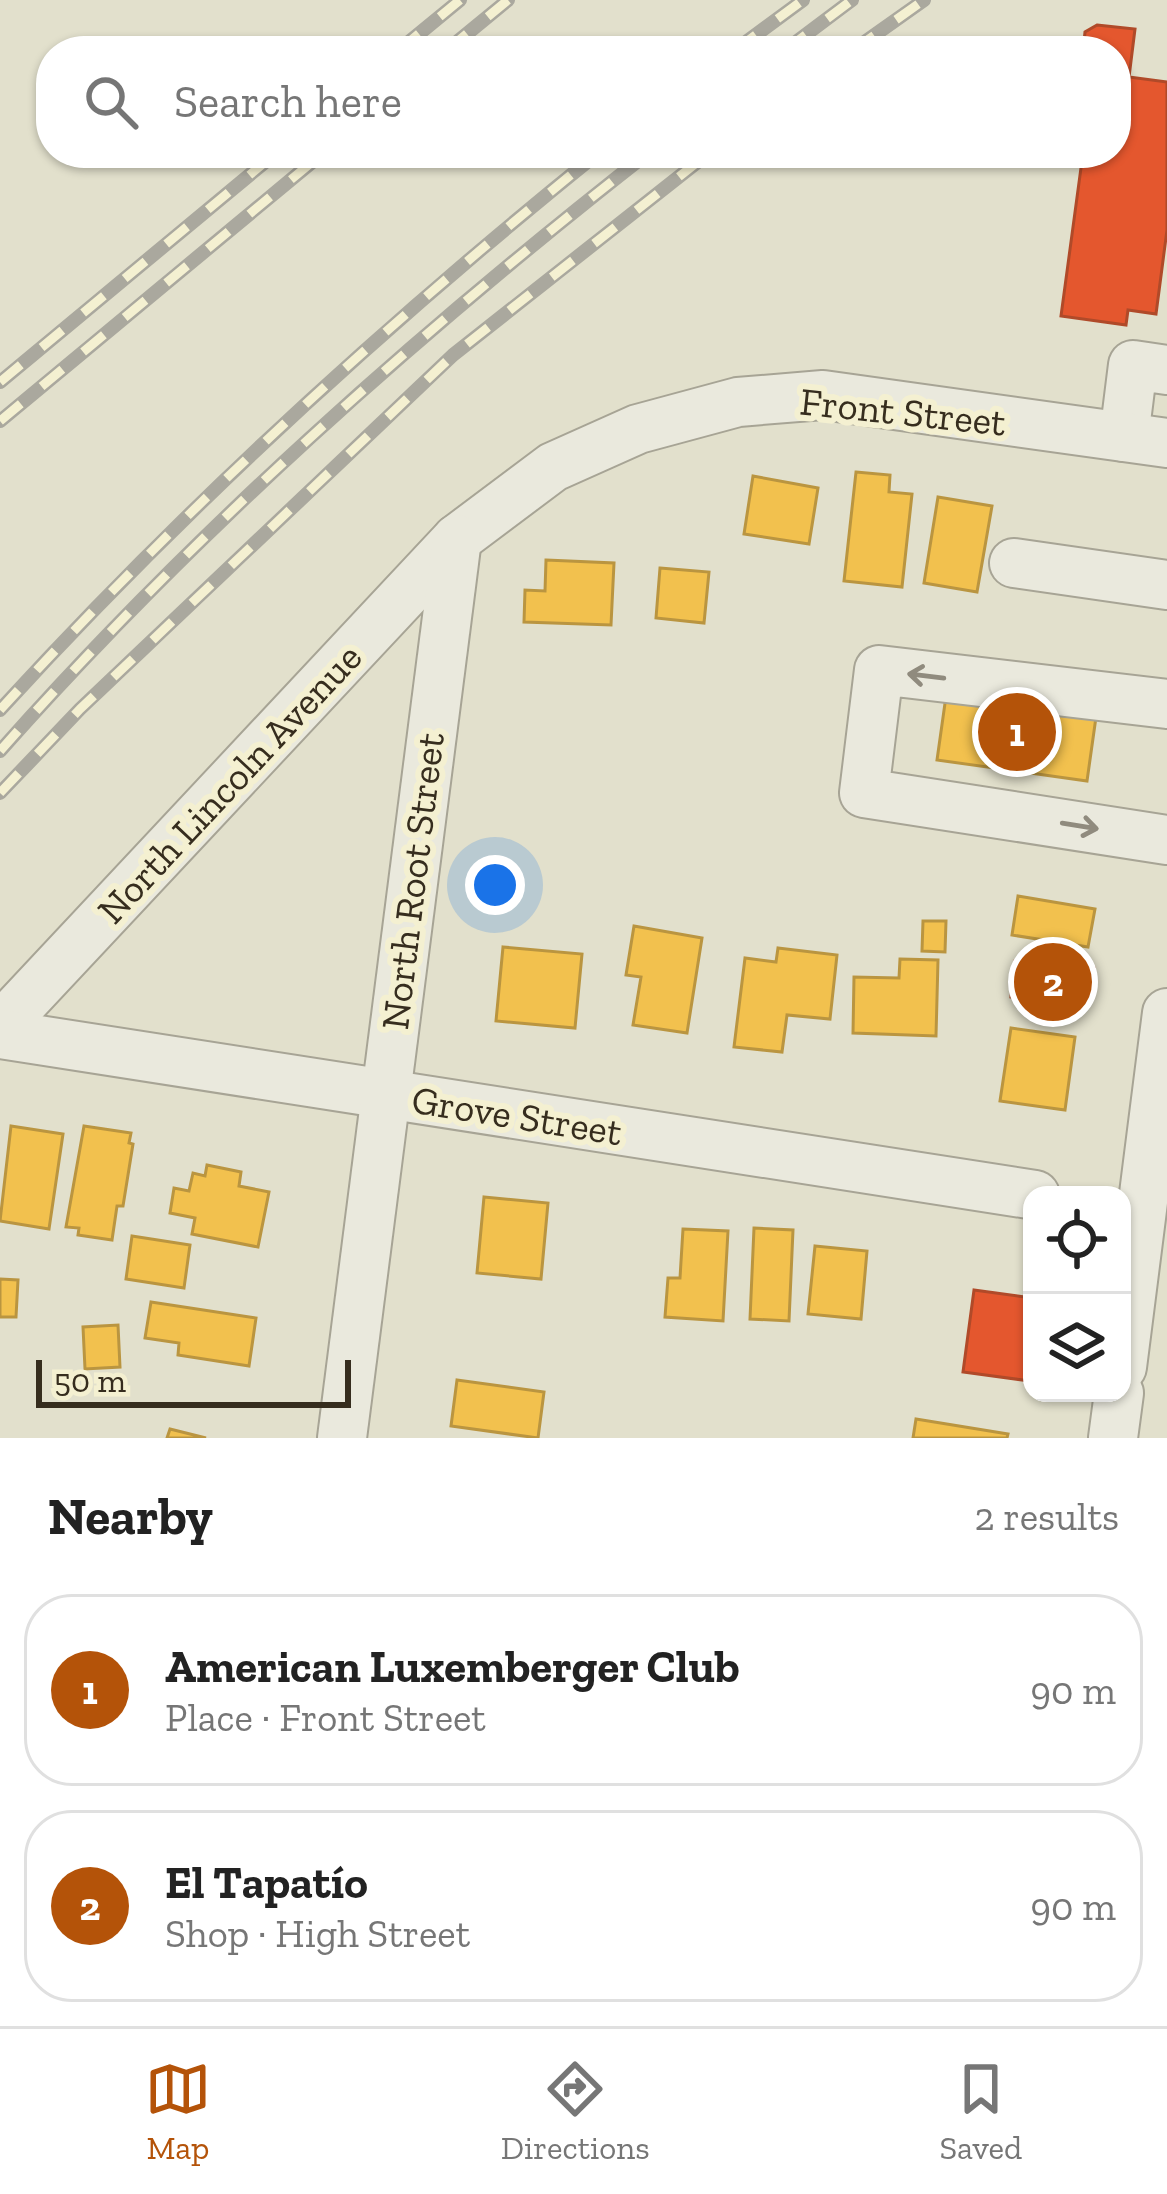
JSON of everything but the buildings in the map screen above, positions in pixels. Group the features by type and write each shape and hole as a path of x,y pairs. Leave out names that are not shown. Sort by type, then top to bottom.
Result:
{"street":[{"path":"1145,440 1133,365 1167,370"},
{"name":"Front Street","path":"457,539 553,467 638,429 738,402 823,394 1145,440"},
{"name":"North Lincoln Avenue","path":"0,1031 457,539"},
{"name":"North Root Street","path":"342,1438 457,539"},
{"path":"1014,562 1167,585"},
{"path":"1167,704 879,670 864,793 1167,840"},
{"path":"1131,1304 1167,1012"},
{"name":"Grove Street","path":"0,1031 1023,1193"},
{"path":"1112,1438 1117,1402"}],"railway":[{"path":"416,36 460,0"},
{"path":"464,36 508,0"},
{"path":"754,36 803,0"},
{"path":"804,36 852,0"},
{"path":"873,36 924,0"},
{"path":"0,382 258,168"},
{"path":"0,421 305,168"},
{"path":"0,710 141,562 288,420 580,168"},
{"path":"0,751 151,590 310,437 476,292 629,168"},
{"path":"0,793 80,709 453,355 690,168"}],"place":[{"name":"American Luxemberger Club","path":"1017,732"},
{"name":"El Tapatío","path":"1053,982"}]}
